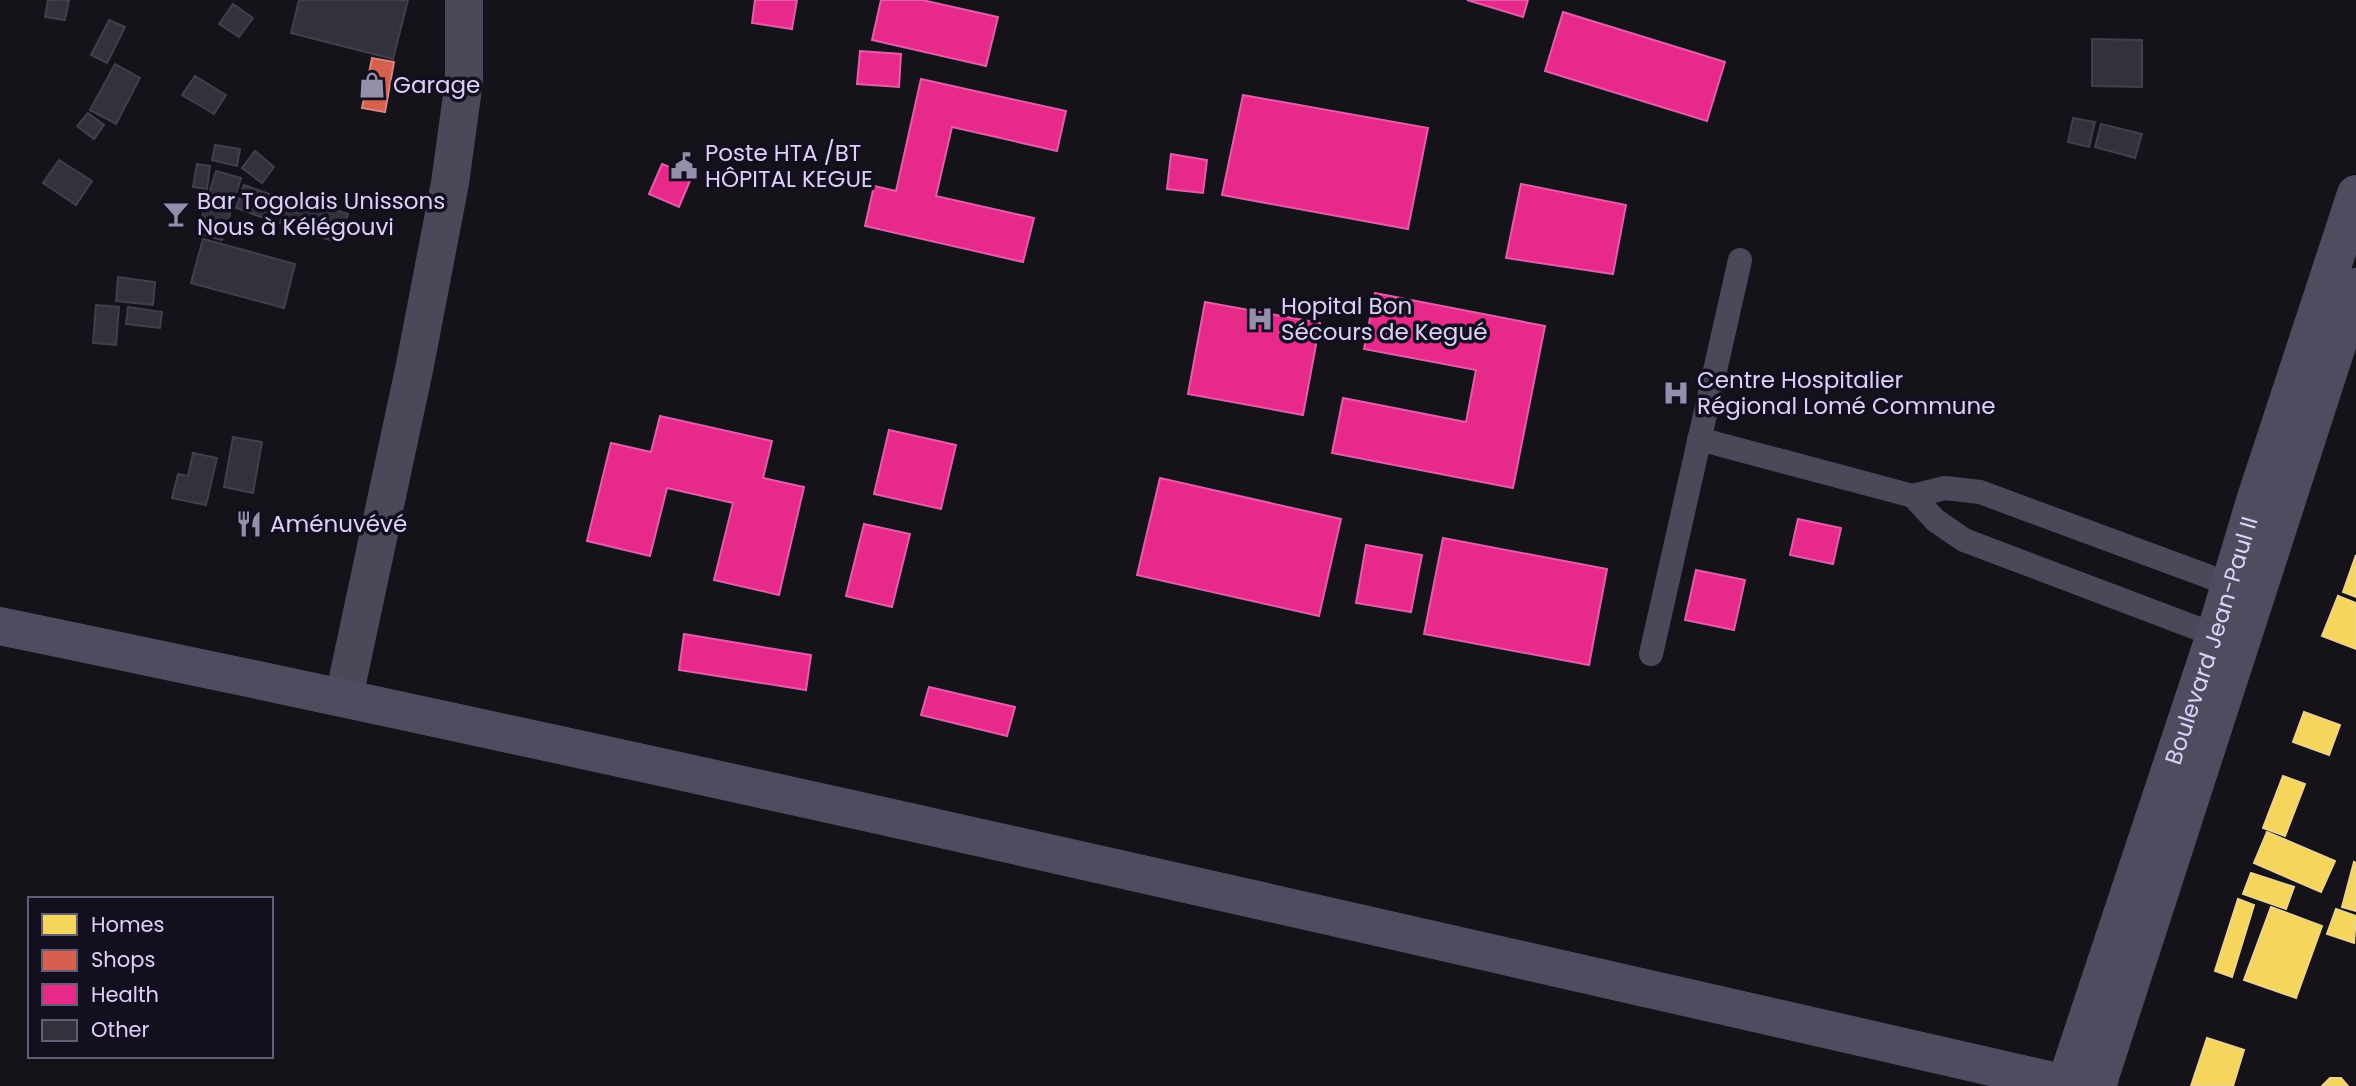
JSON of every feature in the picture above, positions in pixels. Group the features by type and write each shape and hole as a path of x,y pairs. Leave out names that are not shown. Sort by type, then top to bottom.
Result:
{"main road":[{"name":"Boulevard Jean-Paul II","path":"2082,1083 2229,584 2356,194"},
{"name":"Boulevard Jean-Paul II","path":"2082,1083 2356,287"},
{"path":"0,626 344,697 2082,1083"}],"street":[{"path":"344,697 415,365 450,183 464,80 464,0"}],"lane":[{"path":"1651,654 1740,260"},
{"path":"1699,439 1913,496 1945,488 1980,492 2229,584"},
{"path":"1913,496 1935,520 1964,540 2215,635"}],"building: Homes":[{"path":"2356,555 2356,597 2343,592"},
{"path":"2338,596 2356,603 2356,649 2322,636"},
{"path":"2304,712 2340,725 2329,755 2293,742"},
{"path":"2283,776 2305,784 2285,836 2263,828"},
{"path":"2267,832 2335,861 2321,892 2254,863"},
{"path":"2354,862 2356,863 2356,911 2342,907"},
{"path":"2251,873 2294,887 2286,909 2243,894"},
{"path":"2238,899 2254,905 2232,977 2215,971"},
{"path":"2271,907 2322,926 2296,998 2244,980"},
{"path":"2336,909 2356,916 2354,943 2327,934"},
{"path":"2207,1038 2244,1050 2233,1086 2191,1086"},
{"path":"2330,1078 2341,1078 2348,1086 2322,1086"}],"building: Shops":[{"path":"372,58 394,62 385,112 362,108"}],"building: Health":[{"path":"755,0 797,0 792,29 752,23"},
{"path":"881,0 922,0 998,17 986,66 872,40"},
{"path":"1467,0 1528,0 1523,17"},
{"path":"1563,12 1725,62 1707,121 1545,71"},
{"path":"860,51 901,54 899,87 857,84"},
{"path":"921,79 1066,111 1057,151 952,127 936,196 1034,218 1023,262 865,226 874,186 896,191"},
{"path":"1243,95 1428,128 1408,229 1222,195"},
{"path":"1171,154 1207,160 1203,193 1167,189"},
{"path":"662,164 692,176 679,207 649,194"},
{"path":"1521,184 1626,205 1613,274 1506,258"},
{"path":"1375,293 1545,326 1513,488 1332,453 1343,398 1466,422 1476,370 1364,349"},
{"path":"1205,302 1320,323 1303,415 1188,394"},
{"path":"660,416 772,441 763,478 804,487 779,595 714,580 733,503 667,488 650,556 587,541 611,443 651,452"},
{"path":"889,430 956,445 941,509 874,494"},
{"path":"1160,478 1341,519 1319,616 1137,575"},
{"path":"1798,519 1841,528 1833,564 1790,555"},
{"path":"864,524 910,534 892,607 846,596"},
{"path":"1443,538 1607,569 1589,665 1424,634"},
{"path":"1366,545 1422,555 1411,612 1356,603"},
{"path":"1696,570 1745,580 1734,630 1685,620"},
{"path":"684,634 811,655 806,690 679,670"},
{"path":"929,687 1015,707 1007,736 921,715"}],"building: Other":[{"path":"48,0 69,0 65,20 45,17"},
{"path":"299,0 408,0 393,59 291,33"},
{"path":"233,4 253,18 239,37 219,24"},
{"path":"109,20 125,27 107,63 91,55"},
{"path":"2092,39 2142,40 2142,87 2092,86"},
{"path":"115,64 140,78 116,124 90,110"},
{"path":"195,76 226,95 214,114 182,95"},
{"path":"88,113 104,125 94,139 77,126"},
{"path":"2073,118 2095,122 2089,147 2068,142"},
{"path":"2101,124 2142,134 2135,158 2095,147"},
{"path":"215,145 240,149 237,166 212,160"},
{"path":"255,151 274,167 262,183 242,168"},
{"path":"59,160 92,181 76,205 43,183"},
{"path":"197,164 210,166 207,189 193,187"},
{"path":"216,171 241,178 222,240 197,233"},
{"path":"244,185 283,199 275,222 236,208"},
{"path":"289,195 348,214 338,243 280,223"},
{"path":"203,239 295,264 284,308 191,283"},
{"path":"118,277 155,282 153,305 116,301"},
{"path":"96,305 119,307 116,345 93,343"},
{"path":"128,307 162,312 160,328 126,324"},
{"path":"233,437 262,442 253,493 224,487"},
{"path":"193,453 217,458 206,505 172,498 178,474 188,476"}],"place":[{"name":"Garage","path":"372,85"},
{"name":"Poste HTA /BT HÔPITAL KEGUE","path":"684,166"},
{"name":"Bar Togolais Unissons Nous à Kélégouvi","path":"176,214"},
{"name":"Hopital Bon Sécours de Kegué","path":"1260,319"},
{"name":"Centre Hospitalier Régional Lomé Commune","path":"1676,393"},
{"name":"Aménuvévé","path":"249,524"}]}
